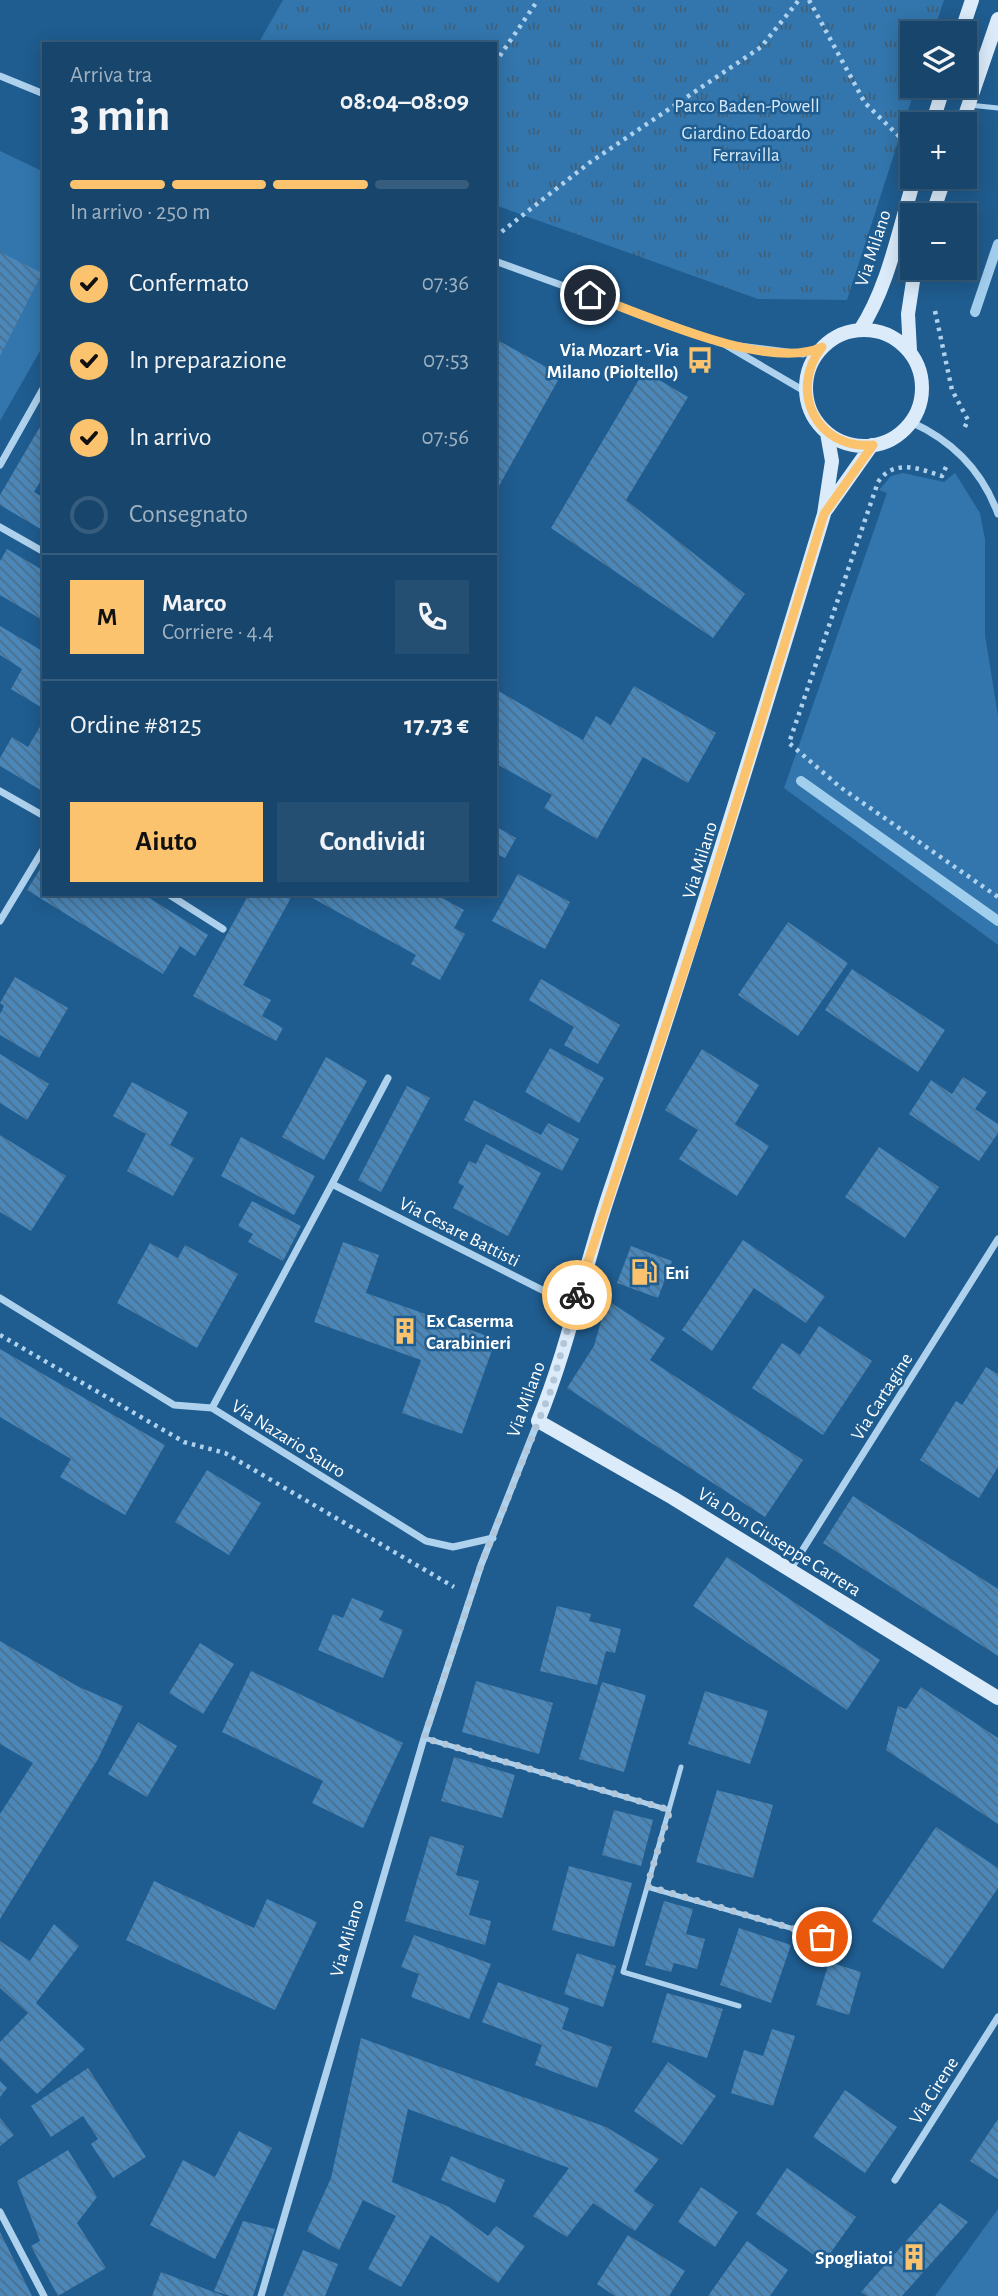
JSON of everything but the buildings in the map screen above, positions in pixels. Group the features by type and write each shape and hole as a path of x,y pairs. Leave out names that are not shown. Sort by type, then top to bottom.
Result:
{"street":[{"path":"965,21 972,0"},
{"path":"966,112 998,19"},
{"path":"0,76 42,93"},
{"name":"Via Milano","path":"860,330 870,315 911,189"},
{"path":"497,262 724,344 806,392"},
{"path":"822,347 809,368 806,392 812,415 827,433 849,444 873,445 890,440 911,422 919,405 922,386 919,368 910,351 908,314 913,280"},
{"path":"724,344 803,354 822,347 842,334 860,330 887,335 910,351"},
{"path":"0,465 42,391"},
{"path":"911,422 931,431 955,448 982,480 998,514"},
{"name":"Via Milano","path":"261,2296 424,1738 471,1597 551,1390 574,1306 700,922 824,514 832,461 827,433"},
{"name":"Via Milano","path":"824,514 873,445"},
{"path":"0,527 42,551"},
{"path":"0,790 42,815"},
{"path":"0,921 42,851"},
{"path":"171,896 223,929"},
{"path":"212,1408 388,1078"},
{"name":"Via Cesare Battisti","path":"332,1184 574,1306"},
{"name":"Via Cartagine","path":"790,1570 998,1239"},
{"name":"Via Nazario Sauro","path":"0,1298 174,1405 212,1408 426,1541 453,1547 493,1538"},
{"name":"Via Don Giuseppe Carrera","path":"538,1421 673,1498 998,1698"},
{"name":"Via Cirene","path":"895,2180 998,2017"},
{"path":"0,2212 44,2296"}],"lane":[{"path":"969,105 998,108"},
{"path":"424,1738 670,1810"},
{"path":"681,1767 623,1972 739,2006"},
{"path":"647,1886 822,1937"}],"path":[{"path":"497,60 538,0"},
{"path":"497,235 589,163 761,47 799,0"},
{"path":"810,0 865,103 900,137"},
{"path":"935,303 949,382 968,420 942,476 903,466 883,475 878,482 789,743 840,788 998,897"},
{"path":"0,1335 184,1442 225,1453 471,1597"}],"green space":[{"name":"Giardino Edoardo Ferravilla","path":"283,0 944,0 937,21 900,21 900,98 912,98 908,112 900,112 900,136 847,300 758,299 497,206 497,42 259,42"},
{"path":"0,151 42,171 42,348 0,421"},
{"path":"903,473 944,482 955,473 980,513 985,539 985,635 998,716 998,945 784,788 887,493 879,490 891,476"},
{"path":"998,2209 998,2296 935,2296"}],"waterway":[{"path":"975,312 998,244"},
{"path":"801,781 998,921"}],"way so far":[{"path":"577,1295 551,1390 481,1565 424,1738 670,1810 647,1886 822,1937"}],"place":[{"name":"Via Mozart - Via Milano (Pioltello)","path":"700,360"},
{"name":"Eni","path":"644,1272"},
{"name":"Ex Caserma Carabinieri","path":"405,1331"},
{"name":"Spogliatoi","path":"914,2257"}],"route":[{"path":"577,1295 700,922 824,514 873,445 849,444 834,438 821,428 812,415 806,384 809,368 822,347 803,354 724,344 590,295"}],"park label":[{"name":"Parco Baden-Powell","path":"747,105"}]}
